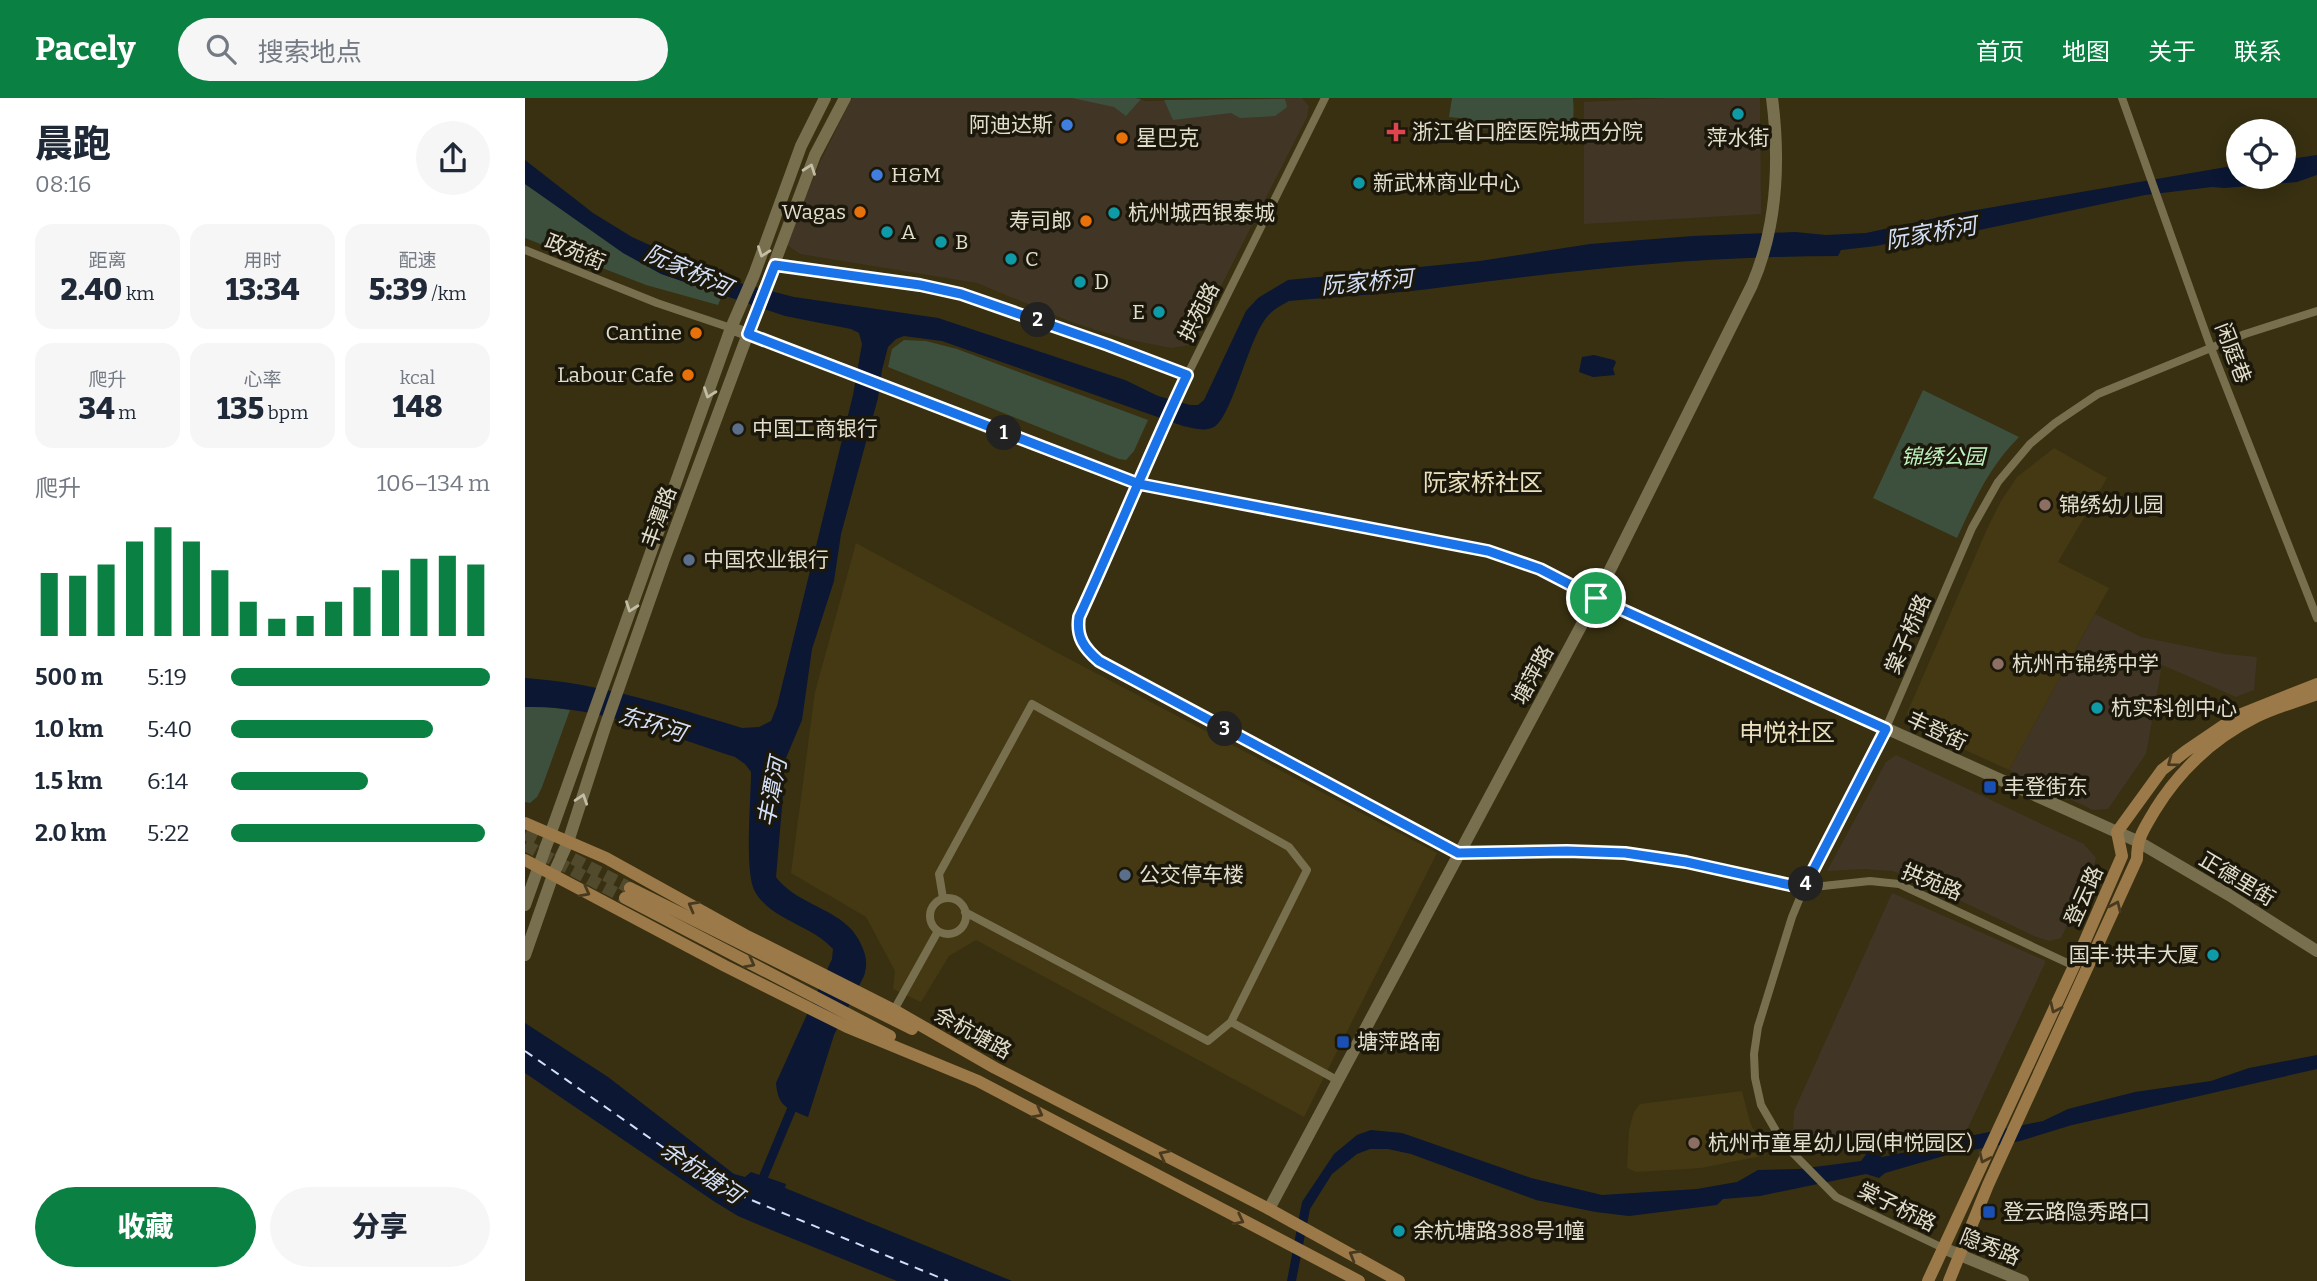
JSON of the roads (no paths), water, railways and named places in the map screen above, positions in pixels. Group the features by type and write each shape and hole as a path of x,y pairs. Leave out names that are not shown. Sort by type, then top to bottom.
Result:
{"main road":[{"path":"2117,832 2162,770 2197,743 2239,715 2317,684"},
{"name":"登云路","path":"1949,1281 2016,1124 2137,859 2137,841 2175,780 2206,750 2256,717 2317,694"},
{"name":"余杭塘路","path":"525,823 606,858 811,988 850,1022 978,1081 1359,1281"},
{"name":"登云路","path":"1928,1281 2122,856 2117,832"},
{"name":"余杭塘路","path":"525,859 725,967 894,1010 995,1068 1269,1209 1399,1281"},
{"path":"627,893 811,988"},
{"path":"862,1000 995,1068"}],"street":[{"name":"丰潭路","path":"525,905 731,328 754,275 801,146 825,98"},
{"name":"丰潭路","path":"525,955 568,842 606,724 668,550 748,334 815,155 845,98"},
{"name":"拱苑路","path":"1325,98 1164,422 1079,617 1077,628 1081,641 1090,653 1112,669 1458,853 1625,853 1686,862 1804,888 1870,881 1899,884 2074,966"},
{"name":"塘萍路","path":"1269,1209 1596,598 1762,261 1775,190 1777,138 1772,98"},
{"name":"闲庭巷","path":"2122,98 2211,348 2317,618"},
{"name":"政苑街","path":"525,250 620,289 731,328"},
{"path":"775,265 920,285 961,294 1187,375"},
{"name":"棠子桥路","path":"1943,1248 1836,1197 1783,1143 1761,1105 1755,1078 1754,1054 1761,1018 1792,917 1804,888 1886,729 1972,528 1998,482 2030,444 2055,423 2098,394 2245,334 2317,311"},
{"path":"731,328 748,334"},
{"name":"丰登街","path":"748,334 1139,484 1488,551 1540,569 1596,598 2137,841"},
{"path":"943,898 939,874 1032,704 1289,847 1307,870 1231,1022 1208,1041 965,912"},
{"name":"正德里街","path":"2137,841 2317,951"},
{"path":"943,898 960,902 965,912 964,924 950,934 938,931 929,916 933,905 943,898"},
{"path":"894,1010 938,931"},
{"path":"1231,1022 1337,1080"},
{"name":"隐秀路","path":"1943,1248 2023,1281"}],"water":[{"path":"2317,155 2317,175 2296,182 2296,158"},
{"path":"525,160 593,213 632,237 724,279 794,297 938,318 1125,380 1158,396 1190,405 1198,405 1204,400 1246,311 1258,298 1288,280 1480,261 1590,244 1693,236 1795,232 1826,235 1866,233 1959,213 2226,167 2226,188 2145,195 1965,233 1946,235 1941,232 1876,246 1841,250 1838,256 1739,258 1640,265 1289,301 1264,321 1227,410 1214,427 1207,429 1183,426 942,341 904,336 896,339 888,347 882,370 878,398 841,534 834,581 812,649 802,720 783,765 780,787 783,795 776,877 786,888 847,925 856,935 866,959 864,976 834,1035 808,1117 781,1102 776,1083 832,959 833,949 814,934 771,909 755,891 749,863 751,772 735,757 631,723 579,711 525,707 525,678 608,690 742,728 759,727 771,721 777,706 853,395 862,344 859,333 851,329 785,316 661,274 623,253 525,184"},
{"path":"1594,355 1614,360 1615,375 1593,377 1579,372 1582,357"},
{"name":"余杭塘河","path":"525,1023 608,1077 734,1174 745,1177 751,1172 786,1184 785,1188 1012,1281 897,1281 738,1216 525,1073"},
{"path":"2317,1055 2317,1069 2072,1125 2020,1141 1947,1155 1885,1173 1879,1178 1866,1174 1760,1196 1723,1199 1717,1205 1629,1216 1536,1200 1411,1154 1388,1149 1370,1149 1357,1154 1332,1174 1310,1209 1296,1281 1287,1281 1302,1202 1334,1154 1357,1135 1371,1130 1402,1133 1531,1178 1602,1195 1697,1189 1737,1182 1758,1170 1799,1169 1861,1161 1867,1153 1873,1152 1882,1157 1921,1149 1950,1140 2043,1121 2068,1109 2135,1092 2211,1081 2249,1068"}],"waterway":[{"name":"丰潭河","path":"760,1185 795,1101"}],"tunnel":[{"path":"525,834 630,888"},
{"path":"525,845 625,898"}],"place":[{"name":"萍水街","path":"1738,114"},
{"name":"阿迪达斯","path":"1067,125"},
{"name":"浙江省口腔医院城西分院","path":"1396,132"},
{"name":"星巴克","path":"1122,138"},
{"name":"H&M","path":"877,175"},
{"name":"新武林商业中心","path":"1359,183"},
{"name":"Wagas","path":"860,212"},
{"name":"杭州城西银泰城","path":"1114,213"},
{"name":"寿司郎","path":"1086,221"},
{"name":"A","path":"887,232"},
{"name":"B","path":"941,242"},
{"name":"C","path":"1011,259"},
{"name":"D","path":"1080,282"},
{"name":"E","path":"1159,312"},
{"name":"Cantine","path":"696,333"},
{"name":"Labour Cafe","path":"688,375"},
{"name":"中国工商银行","path":"738,429"},
{"name":"锦绣幼儿园","path":"2045,505"},
{"name":"中国农业银行","path":"689,560"},
{"name":"杭州市锦绣中学","path":"1998,664"},
{"name":"杭实科创中心","path":"2097,708"},
{"name":"丰登街东","path":"1990,787"},
{"name":"公交停车楼","path":"1125,875"},
{"name":"国丰·拱丰大厦","path":"2213,955"},
{"name":"塘萍路南","path":"1343,1042"},
{"name":"杭州市童星幼儿园(申悦园区)","path":"1694,1143"},
{"name":"登云路隐秀路口","path":"1989,1212"},
{"name":"余杭塘路388号1幢","path":"1399,1231"}],"district":[{"name":"阮家桥社区","path":"1483,483"},
{"name":"申悦社区","path":"1787,733"}],"water label":[{"name":"阮家桥河","path":"1931,233"},
{"name":"阮家桥河","path":"688,270"},
{"name":"阮家桥河","path":"1367,282"},
{"name":"东环河","path":"652,724"}],"park label":[{"name":"锦绣公园","path":"1943,457"}]}
